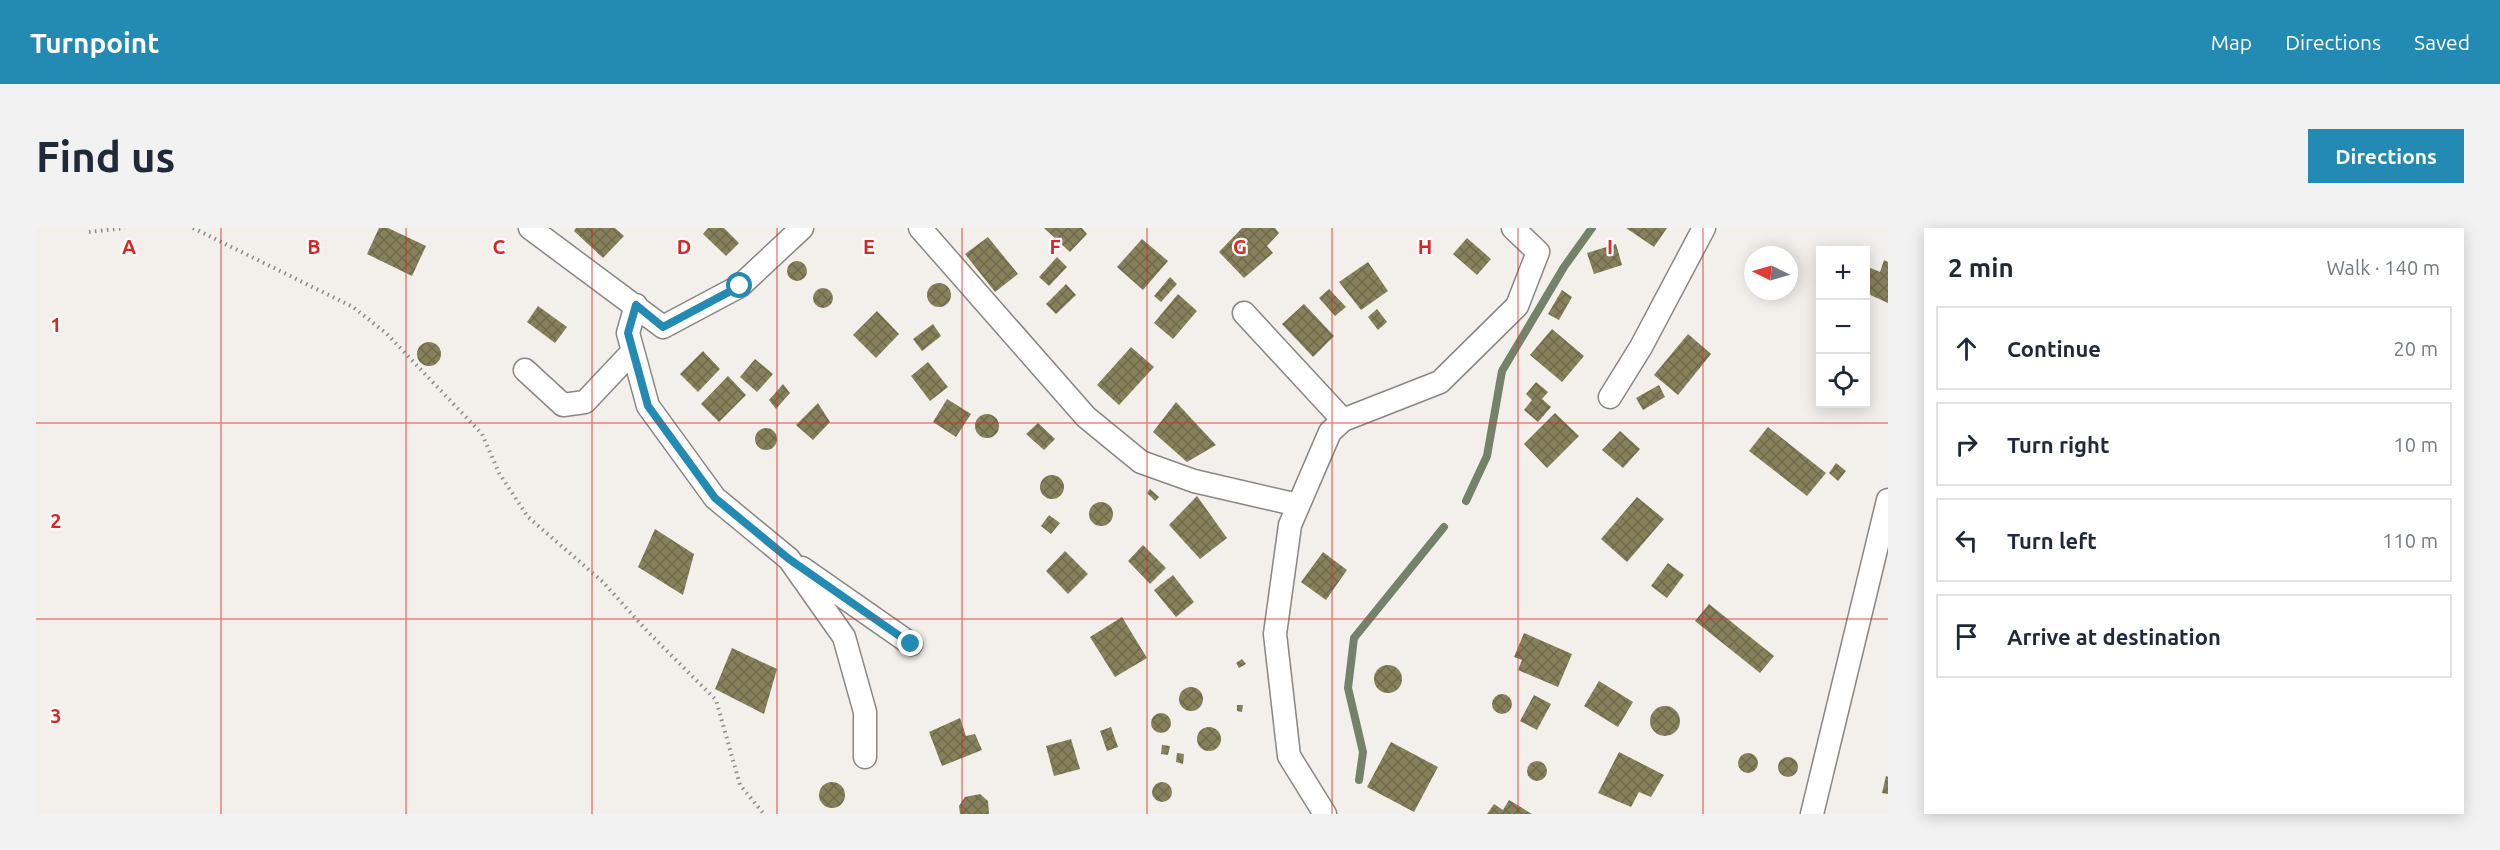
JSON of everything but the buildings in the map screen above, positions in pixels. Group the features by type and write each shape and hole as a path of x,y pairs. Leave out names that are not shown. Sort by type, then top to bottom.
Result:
{"street":[{"path":"530,228 663,327 740,286 802,228"},
{"path":"920,228 1086,417 1141,462 1194,481 1298,505"},
{"path":"1324,814 1289,756 1275,634 1290,525 1330,432 1343,420 1440,382 1516,306 1538,252 1513,228"},
{"path":"1610,397 1641,347 1704,228"},
{"path":"636,305 628,333 648,406 715,498 789,559 911,644"},
{"path":"1244,314 1343,420"},
{"path":"525,370 563,405 585,402 633,351"},
{"path":"1812,814 1888,500"},
{"path":"789,559 844,637 865,712 865,758"}],"path":[{"path":"89,232 125,228"},
{"path":"194,228 352,307 387,334 482,434 499,473 528,517 603,582 716,700 740,785 764,814"}],"waterway":[{"path":"1466,501 1487,456 1502,371 1564,267 1592,228"},
{"path":"1359,780 1363,752 1348,688 1354,638 1444,527"}],"route":[{"path":"740,286 663,327 636,305 628,333 648,406 715,498 789,559 911,644"}]}
